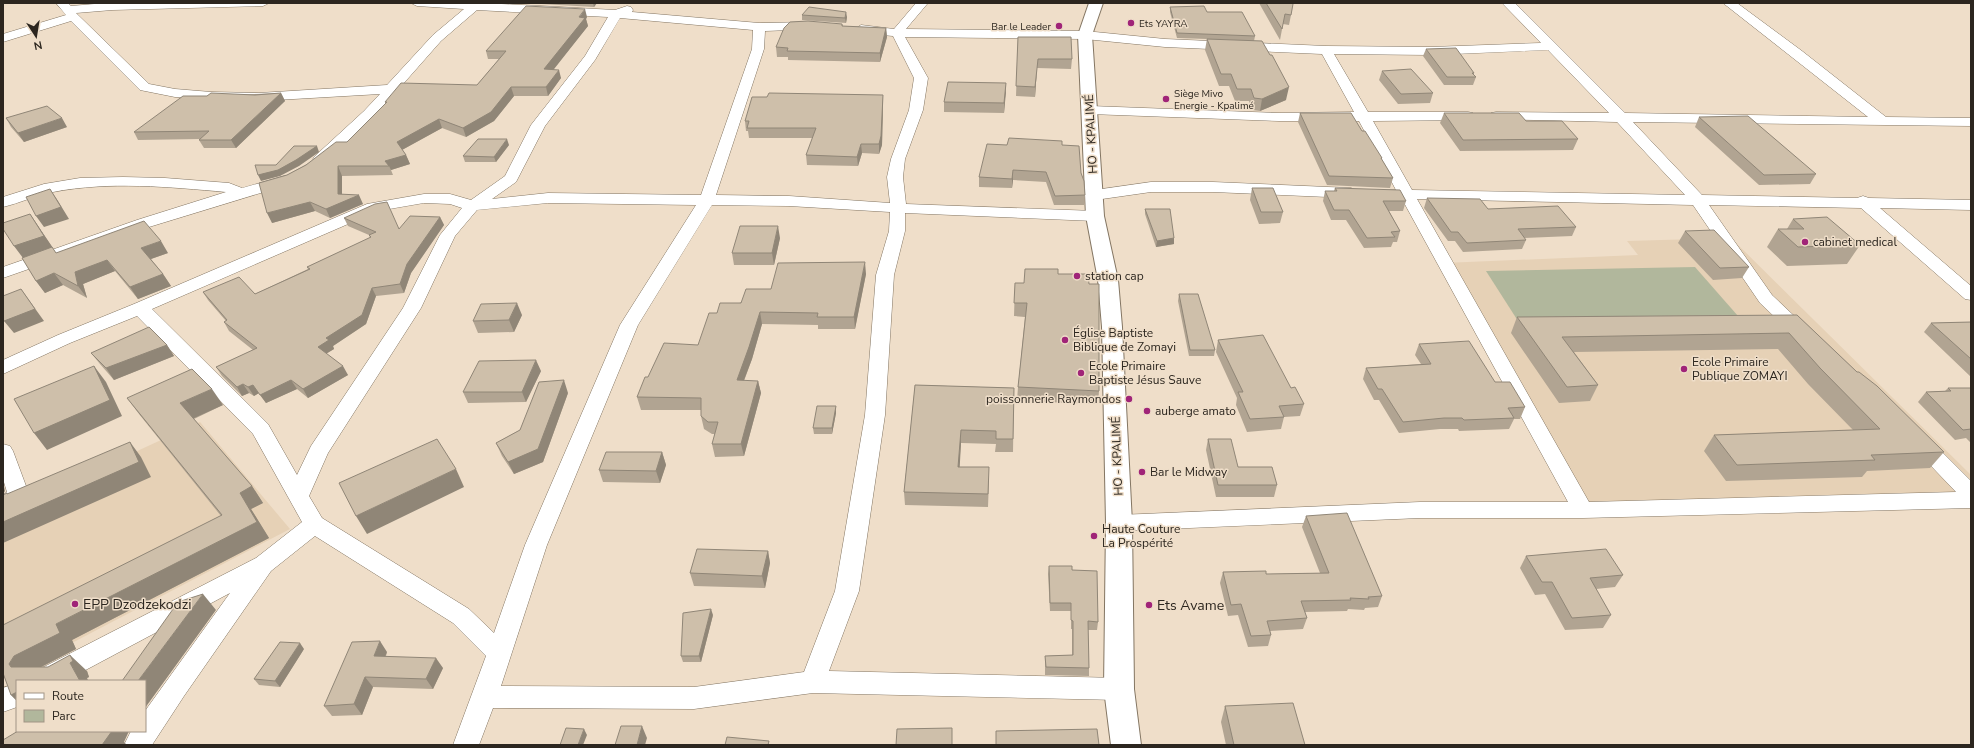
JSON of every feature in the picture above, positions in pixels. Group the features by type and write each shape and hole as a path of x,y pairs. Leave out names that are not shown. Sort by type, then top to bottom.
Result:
{"main road":[{"name":"HO - KPALIMÉ","path":"1096,3 1085,36 1095,216 1108,280 1112,327 1119,523 1119,689 1126,745"}],"street":[{"path":"3,38 68,10 112,6 263,3"},
{"path":"417,3 476,5 616,14 759,26 822,26"},
{"path":"299,495 318,451 412,308 448,235 472,206 511,179 538,124 590,57 616,14 631,8 637,3"},
{"path":"897,33 922,3"},
{"path":"1508,3 1587,81 1697,199 1766,299 1814,345"},
{"path":"1729,3 1798,54 1881,120"},
{"path":"3,273 88,241 176,211 286,180 304,170 328,154 393,89 437,38 476,5"},
{"path":"68,10 145,87 175,93 204,96 319,95 393,89"},
{"path":"466,745 485,696 536,546 629,325 707,200 758,49 759,26"},
{"path":"850,28 897,33 1085,36 1165,43 1326,50 1431,51 1550,46"},
{"path":"813,682 847,591 875,415 885,275 897,231 898,196 895,177 898,159 916,110 921,78 897,33"},
{"path":"1326,50 1362,117 1583,510"},
{"path":"1090,110 1279,117 1619,117 1971,122"},
{"path":"3,202 32,192 58,186 81,183 134,181 229,188 240,192"},
{"path":"1095,195 1151,187 1213,187 1406,195 1863,201 1971,205"},
{"path":"3,368 64,339 140,308 373,206 409,198 462,200 472,206 548,198 707,200 789,202 1095,216"},
{"path":"1863,201 1971,295"},
{"path":"140,308 261,429 314,524 461,616 499,652"},
{"path":"1910,432 1968,501"},
{"path":"3,451 18,494 3,508"},
{"path":"1119,523 1420,510 1583,510 1968,501"},
{"path":"43,680 264,564 314,524"},
{"path":"146,732 175,688 264,564"},
{"path":"485,696 694,698 813,682 1119,689"},
{"path":"3,701 16,694"},
{"path":"137,745 146,732"}],"shaded area":[{"name":"Ecole Primaire Publique ZOMAYI","path":"1731,238 1971,475 1971,494 1583,509 1444,263 1638,255 1627,241"},
{"name":"EPP Dzodzekodzi","path":"200,422 290,529 3,679 3,513"}],"green space":[{"path":"1695,267 1738,316 1518,321 1486,271"}],"building":[{"path":"1266,3 1293,4 1291,15 1285,14 1282,29"},
{"path":"526,6 585,9 579,17 585,18 544,69 559,70 546,87 511,87 491,112 463,128 439,119 397,142 406,155 385,161 389,166 338,166 338,194 359,195 326,209 310,202 267,213 259,183 287,175 306,165 336,142 347,142 387,102 385,102 401,83 477,85 506,51 486,51"},
{"path":"1204,6 1207,12 1242,12 1255,36 1177,33 1170,7"},
{"path":"809,7 846,12 845,18 802,15"},
{"path":"808,21 842,24 842,26 886,28 880,53 787,51 788,48 776,47 784,28 790,22"},
{"path":"1018,37 1071,37 1072,59 1038,59 1035,87 1016,86"},
{"path":"1207,39 1262,41 1270,55 1272,55 1289,87 1262,99 1254,98 1251,89 1237,89 1231,74 1221,74"},
{"path":"1456,48 1476,77 1447,77 1426,49"},
{"path":"1411,69 1433,93 1401,94 1382,71"},
{"path":"948,82 1006,83 1004,103 944,102"},
{"path":"211,93 255,95 281,93 231,140 199,140 209,131 134,132 183,96 207,96"},
{"path":"769,93 883,95 881,136 879,144 861,144 857,157 806,155 816,128 747,128 749,121 745,121 752,97 767,97"},
{"path":"47,106 62,118 18,133 6,118"},
{"path":"1300,113 1351,113 1362,131 1365,131 1393,178 1329,176"},
{"path":"1444,113 1519,113 1526,121 1562,121 1578,139 1463,140"},
{"path":"1748,116 1816,174 1764,175 1699,117"},
{"path":"1009,138 1062,141 1062,145 1079,146 1081,173 1084,181 1085,195 1055,196 1046,172 1013,170 1012,179 979,177 987,144 1007,145"},
{"path":"478,139 507,139 494,157 463,156"},
{"path":"294,146 317,146 278,170 258,175 255,165 276,165"},
{"path":"1252,188 1273,188 1283,212 1261,212"},
{"path":"1335,188 1400,190 1406,201 1383,201 1400,231 1391,232 1395,237 1367,238 1349,210 1334,210 1325,191 1337,191"},
{"path":"50,189 61,207 36,216 26,197"},
{"path":"1427,198 1480,199 1488,209 1558,206 1576,227 1518,229 1526,240 1467,243 1458,232 1451,232"},
{"path":"387,202 399,229 410,216 440,217 407,264 400,284 372,288 362,315 326,338 329,340 318,347 343,366 303,389 291,380 260,395 253,385 248,387 243,384 237,387 216,367 257,348 224,322 227,320 203,292 239,277 255,294 310,269 307,267 371,237 369,235 376,232 344,218 375,204"},
{"path":"1145,209 1170,209 1174,238 1157,241"},
{"path":"30,214 44,236 14,246 3,229 3,223"},
{"path":"1827,217 1860,245 1798,247 1778,229 1804,229 1793,219"},
{"path":"144,221 161,241 141,248 163,274 130,287 107,260 75,272 78,286 54,273 36,281 22,258 52,247 56,253"},
{"path":"740,226 778,226 772,253 732,253"},
{"path":"1714,230 1749,267 1720,268 1685,231"},
{"path":"865,262 854,317 817,317 818,313 760,312 737,380 758,381 741,444 712,444 718,422 708,422 701,416 701,398 637,397 645,377 648,377 664,343 698,345 709,313 717,313 720,303 741,303 746,289 771,289 778,263"},
{"path":"1025,269 1058,269 1058,274 1088,274 1089,284 1099,284 1099,391 1018,387 1027,303 1014,303 1015,283 1024,283"},
{"path":"21,289 35,309 4,321 3,296"},
{"path":"1179,294 1198,294 1215,350 1190,350"},
{"path":"517,303 509,320 473,321 481,304"},
{"path":"1797,315 1857,372 1877,386 1944,452 1871,455 1875,460 1737,465 1714,435 1880,429 1820,368 1789,333 1562,337 1598,385 1567,387 1517,317"},
{"path":"1971,322 1971,359 1931,323"},
{"path":"149,327 167,345 106,368 91,353"},
{"path":"1263,335 1291,388 1295,387 1304,404 1279,406 1284,417 1250,419 1238,392 1243,392 1218,340"},
{"path":"1469,341 1495,382 1510,382 1525,407 1508,408 1514,418 1464,420 1462,418 1444,418 1403,422 1382,389 1378,389 1366,368 1431,364 1419,344"},
{"path":"536,360 522,392 463,392 479,361"},
{"path":"94,366 110,400 34,433 14,399"},
{"path":"192,369 212,389 180,403 252,486 240,493 257,522 56,624 60,633 14,656 9,664 11,667 48,667 70,655 73,661 70,663 79,680 16,680 16,692 11,695 3,673 3,625 222,515 127,398"},
{"path":"564,380 538,449 508,462 496,443 520,430 539,382"},
{"path":"915,385 1014,388 1013,439 996,439 996,431 961,430 958,467 989,467 988,494 904,492"},
{"path":"1948,388 1971,388 1971,429 1963,430 1926,392 1951,391"},
{"path":"817,406 836,406 832,428 813,428"},
{"path":"437,439 456,469 356,516 339,483"},
{"path":"1208,439 1231,439 1238,467 1272,467 1277,485 1218,485"},
{"path":"130,442 139,462 3,522 3,495"},
{"path":"606,452 662,452 656,471 599,470"},
{"path":"1347,513 1382,596 1368,597 1369,599 1350,598 1351,600 1301,601 1307,618 1267,621 1271,635 1251,636 1241,604 1231,605 1223,572 1266,571 1266,574 1329,573 1306,516"},
{"path":"697,549 768,551 762,576 690,573"},
{"path":"1606,549 1623,575 1590,578 1611,615 1572,618 1552,582 1542,582 1526,556"},
{"path":"1049,566 1072,566 1072,570 1097,571 1098,622 1088,621 1089,668 1046,667 1045,656 1073,655 1073,621 1071,620 1071,603 1050,603"},
{"path":"203,594 139,680 123,680 178,602"},
{"path":"711,609 699,656 681,656 683,613"},
{"path":"380,641 374,656 436,658 426,679 365,677 354,704 324,706 352,642"},
{"path":"280,642 300,643 275,681 254,679"},
{"path":"1293,703 1305,745 1234,745 1225,706"},
{"path":"621,726 642,726 637,745 615,745"},
{"path":"566,728 584,729 578,745 560,745"},
{"path":"952,728 952,745 896,745 897,729"},
{"path":"1097,729 1099,745 996,745 996,731"},
{"path":"16,732 111,732 102,745 3,745 3,740"},
{"path":"727,737 769,741 768,745 725,745"}],"place":[{"name":"Ets YAYRA","path":"1131,23"},
{"name":"Bar le Leader","path":"1059,26"},
{"name":"Siège Mivo Energie - Kpalimé","path":"1166,99"},
{"name":"cabinet medical","path":"1805,242"},
{"name":"station cap","path":"1077,276"},
{"name":"Église Baptiste Biblique de Zomayi","path":"1065,340"},
{"name":"Ecole Primaire Publique ZOMAYI","path":"1684,369"},
{"name":"Ecole Primaire Baptiste Jésus Sauve","path":"1081,373"},
{"name":"poissonnerie Raymondos","path":"1129,399"},
{"name":"auberge amato","path":"1147,411"},
{"name":"Bar le Midway","path":"1142,472"},
{"name":"Haute Couture La Prospérité","path":"1094,536"},
{"name":"EPP Dzodzekodzi","path":"75,604"},
{"name":"Ets Avame","path":"1149,605"}]}
